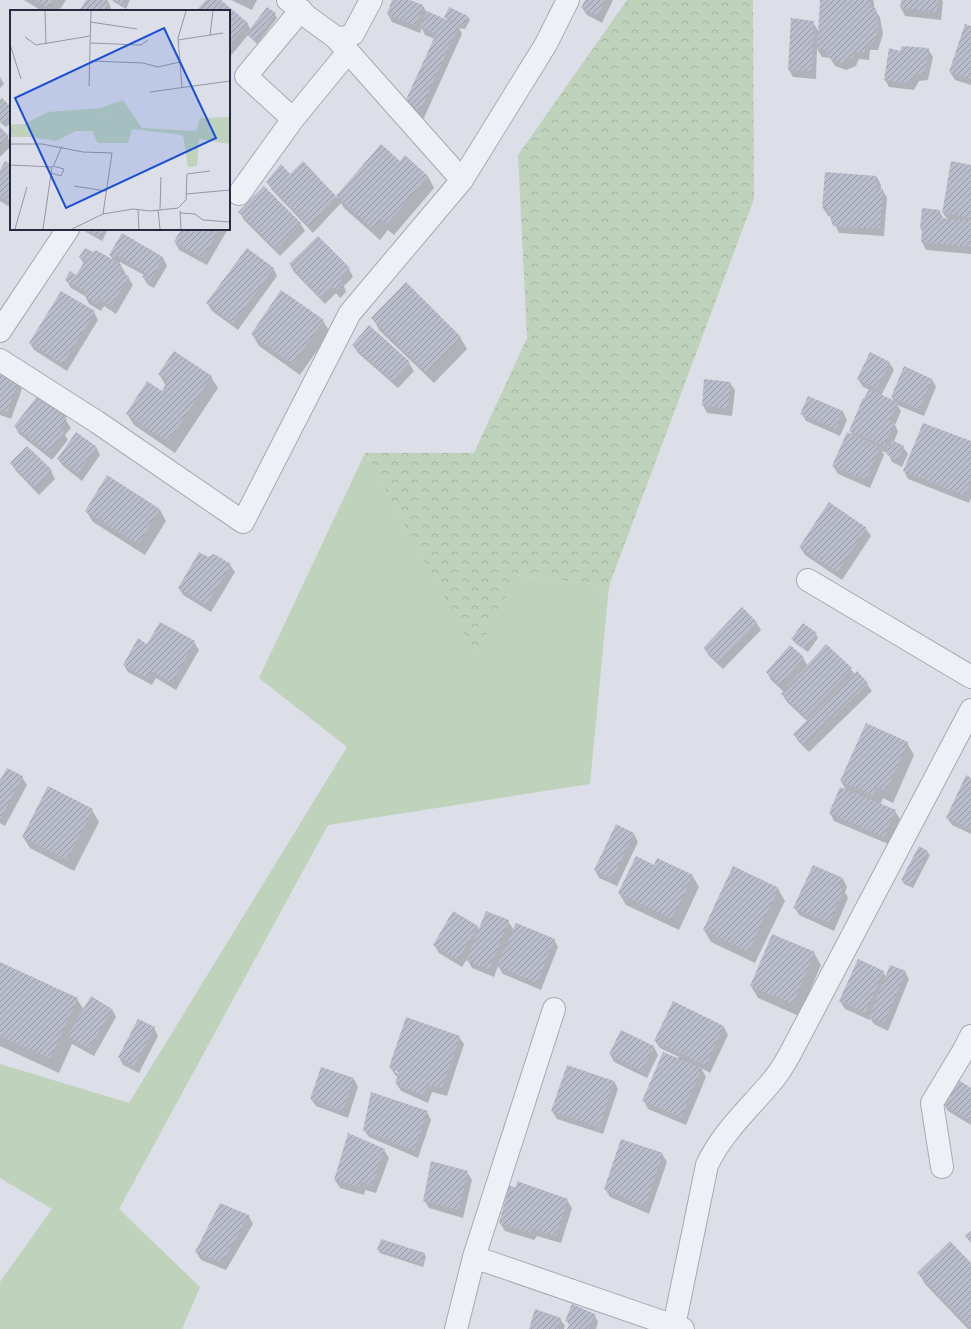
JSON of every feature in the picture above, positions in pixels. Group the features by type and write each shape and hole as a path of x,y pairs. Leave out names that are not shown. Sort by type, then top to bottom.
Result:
{"street":[{"path":"239,194 293,119 342,45 345,38 353,34 371,0"},
{"path":"0,360 97,422 243,522 350,313 462,180 546,44 568,0"},
{"path":"293,119 246,76 294,5 342,45 462,180"},
{"path":"0,331 67,230"},
{"path":"808,580 971,677"},
{"path":"474,1257 679,1328 707,1165 725,1134 775,1079 790,1054 971,710"},
{"path":"456,1329 474,1257 554,1009"},
{"path":"942,1167 932,1103 971,1036"}],"green space":[{"path":"627,0 753,0 754,199 609,586 517,575 476,656 365,453 474,453 527,338 518,155"},
{"path":"365,453 476,655 516,575 609,586 590,784 328,825 119,1209 200,1287 182,1329 0,1329 0,1282 52,1209 0,1178 0,1064 129,1103 347,747 259,678"}],"building":[{"path":"35,0 52,0 48,8"},
{"path":"86,0 108,1 106,10 80,10"},
{"path":"113,0 127,0 124,6"},
{"path":"206,0 221,0 248,23 230,44 230,10 197,10"},
{"path":"392,0 410,0 423,5 415,26 387,14"},
{"path":"585,0 605,0 597,16 581,8"},
{"path":"820,0 870,0 870,7 876,8 879,26 874,42 866,43 865,52 855,52 852,58 841,63 830,58 825,50 817,50"},
{"path":"901,0 938,0 937,12 900,8"},
{"path":"267,7 276,13 255,41 246,34"},
{"path":"449,7 468,16 463,26 459,25 420,111 404,104 436,34 420,27 427,11 456,24 444,17"},
{"path":"791,18 814,21 812,72 788,70"},
{"path":"965,24 971,26 971,79 949,72"},
{"path":"902,46 929,48 924,73 914,74 910,83 884,80 889,48 900,51"},
{"path":"2,98 10,106 10,118 3,125 0,121 0,100"},
{"path":"0,127 9,136 0,145"},
{"path":"381,144 400,161 405,155 428,176 387,224 381,219 373,229 336,196"},
{"path":"5,161 10,164 10,202 0,197 0,170"},
{"path":"303,161 336,196 309,226 266,182 281,164 290,174"},
{"path":"951,161 971,165 971,218 942,213"},
{"path":"825,172 877,176 876,188 883,189 880,229 833,226 827,208 822,208"},
{"path":"264,186 301,223 276,249 238,212"},
{"path":"922,208 940,210 939,218 971,220 971,247 921,242 922,229 920,229"},
{"path":"85,230 104,230 100,238"},
{"path":"180,230 218,230 203,258 174,242"},
{"path":"122,233 163,257 150,281 142,277 145,272 116,255 114,258 109,255"},
{"path":"318,236 350,268 340,278 343,284 335,291 331,286 320,297 289,264"},
{"path":"85,248 93,252 96,250 122,265 118,271 129,276 112,306 99,299 97,304 84,296 86,292 65,280 70,271 76,275 85,261 79,257"},
{"path":"247,248 274,268 233,323 206,303"},
{"path":"406,282 461,337 426,372 371,318"},
{"path":"281,290 324,320 293,364 251,334"},
{"path":"61,291 95,311 63,364 29,343"},
{"path":"369,325 410,362 393,381 352,345"},
{"path":"174,351 212,376 168,442 126,414 147,381 162,391 168,380 158,374"},
{"path":"870,352 890,362 877,388 857,379"},
{"path":"904,366 932,379 919,409 891,397"},
{"path":"0,373 19,380 7,412 0,410"},
{"path":"704,379 731,382 728,409 702,406"},
{"path":"869,389 897,402 890,420 895,423 885,443 890,447 892,440 904,446 897,460 886,454 888,450 884,446 849,431 863,398"},
{"path":"42,390 63,408 59,413 67,419 60,428 64,432 48,453 14,426"},
{"path":"808,396 843,411 836,429 800,414"},
{"path":"923,423 971,441 971,480 965,496 903,471"},
{"path":"76,432 97,447 78,473 57,459"},
{"path":"847,432 880,447 866,480 832,466"},
{"path":"27,446 52,470 35,487 10,463"},
{"path":"107,475 160,509 138,544 85,511"},
{"path":"829,502 867,528 837,572 799,547"},
{"path":"199,552 208,557 214,554 231,564 206,605 178,588"},
{"path":"742,607 757,622 718,662 703,648"},
{"path":"160,622 195,641 172,683 151,671 147,678 123,665 138,638 147,644"},
{"path":"803,623 817,633 805,649 791,639"},
{"path":"826,644 852,668 806,717 781,694"},
{"path":"790,645 804,657 780,685 766,672"},
{"path":"857,671 868,683 804,745 793,734"},
{"path":"866,723 908,742 886,791 876,787 873,795 840,781"},
{"path":"7,768 23,776 0,819 0,780"},
{"path":"966,775 971,778 971,829 946,818"},
{"path":"48,786 93,809 67,860 22,837"},
{"path":"840,787 896,810 884,837 829,813"},
{"path":"616,824 634,833 612,879 594,870"},
{"path":"919,846 928,851 911,885 901,880"},
{"path":"636,856 654,865 657,858 693,875 672,919 618,893"},
{"path":"813,865 843,878 839,887 844,890 829,923 793,908"},
{"path":"733,866 779,888 748,952 703,930"},
{"path":"453,911 478,926 458,960 433,945"},
{"path":"486,911 509,920 489,970 466,960"},
{"path":"516,923 555,939 537,983 497,966"},
{"path":"772,934 815,952 793,1004 750,986"},
{"path":"858,959 884,971 865,1013 839,1001"},
{"path":"0,962 78,998 50,1059 0,1036"},
{"path":"890,965 906,971 884,1023 869,1017"},
{"path":"91,996 112,1009 89,1049 67,1036"},
{"path":"673,1001 724,1026 706,1066 654,1041"},
{"path":"406,1017 460,1036 442,1088 428,1085 423,1096 395,1083 399,1073 389,1067"},
{"path":"138,1019 155,1027 134,1066 118,1057"},
{"path":"621,1030 654,1046 642,1071 609,1054"},
{"path":"663,1052 702,1068 681,1117 642,1101"},
{"path":"567,1065 614,1081 599,1127 551,1111"},
{"path":"321,1067 354,1078 343,1111 310,1099"},
{"path":"957,1079 971,1088 971,1121 942,1104"},
{"path":"371,1092 428,1111 414,1151 363,1130"},
{"path":"348,1133 385,1149 372,1186 361,1182 359,1187 334,1180"},
{"path":"621,1139 663,1153 645,1207 604,1189"},
{"path":"431,1161 468,1171 459,1210 423,1201"},
{"path":"517,1181 568,1199 556,1236 532,1229 530,1233 499,1223 509,1186 516,1187"},
{"path":"220,1203 249,1215 222,1263 195,1252"},
{"path":"971,1231 971,1243 965,1236"},
{"path":"381,1239 425,1253 421,1264 377,1250"},
{"path":"950,1241 971,1263 971,1328 917,1273"},
{"path":"572,1304 595,1314 588,1329 567,1329 570,1323 565,1321"},
{"path":"535,1309 561,1318 558,1329 529,1329"}]}
